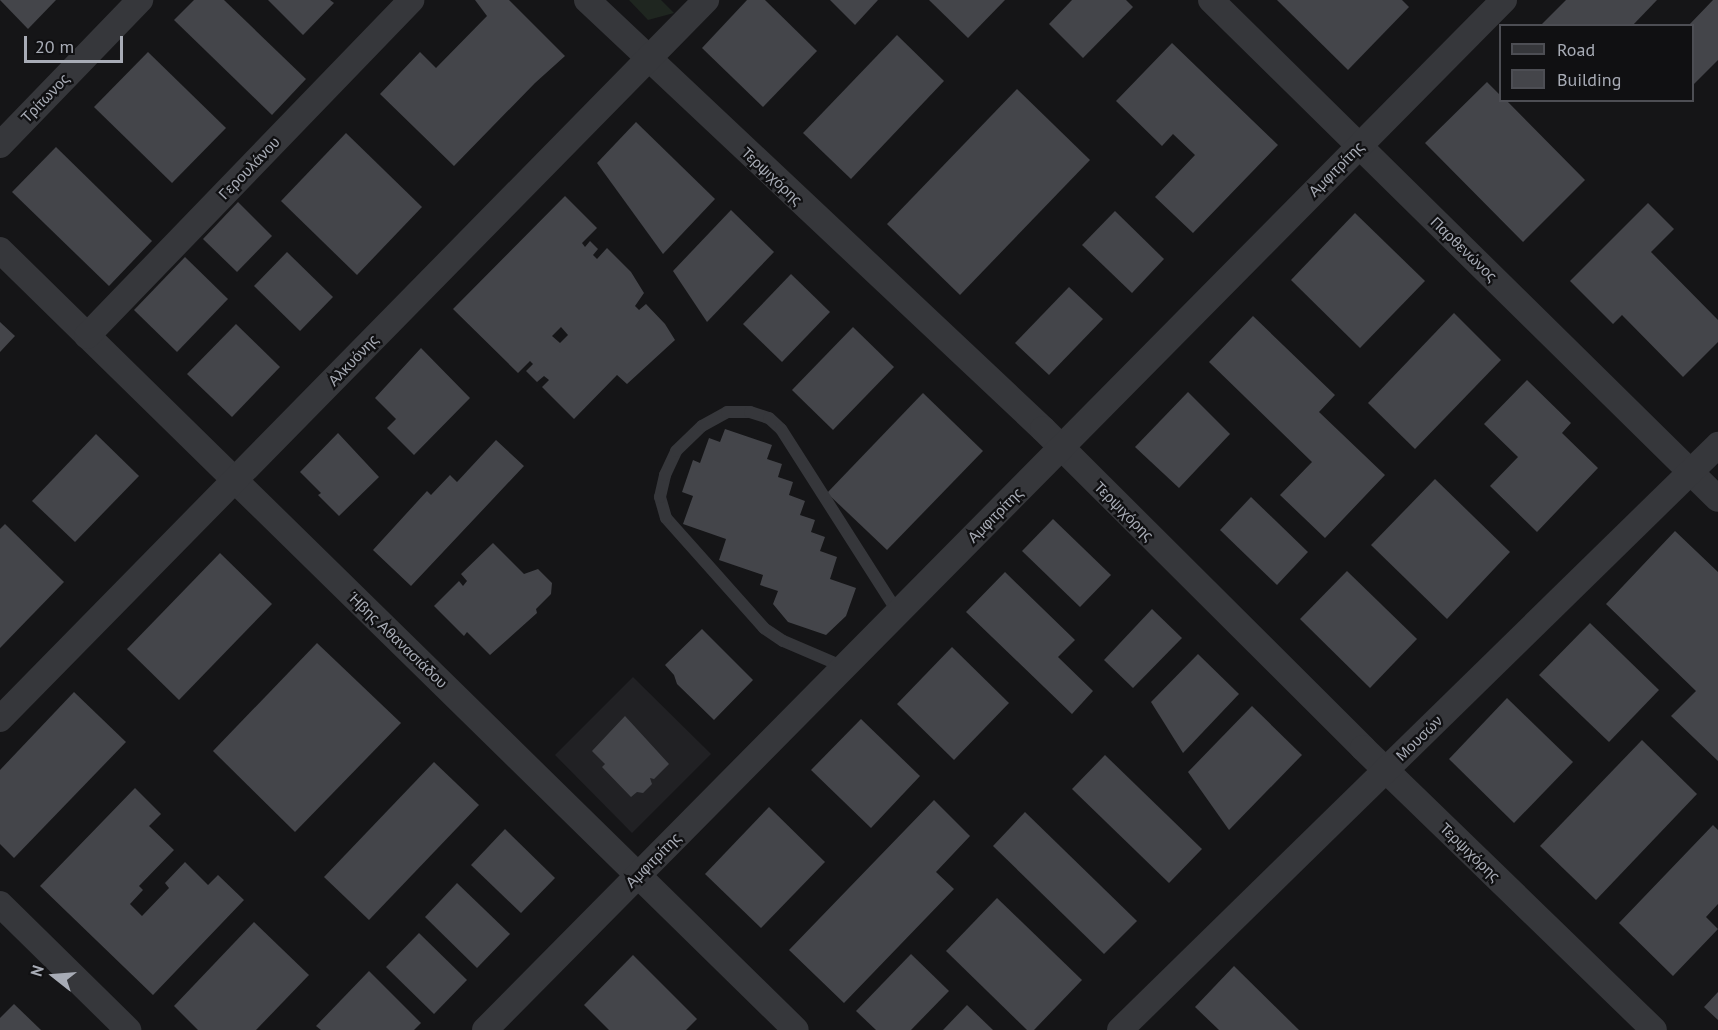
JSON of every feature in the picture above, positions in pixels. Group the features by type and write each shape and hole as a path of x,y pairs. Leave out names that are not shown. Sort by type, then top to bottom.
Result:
{"street":[{"name":"Τρίτωνος","path":"0,145 141,0"},
{"name":"Γερουλάνου","path":"87,336 411,0"},
{"name":"Τερψιχόρης","path":"587,0 1061,448 1386,770 1654,1030"},
{"name":"Αλκυόνης","path":"0,719 706,0"},
{"name":"Παρθενώνος","path":"1210,0 1718,498"},
{"name":"Αμφιτρίτης","path":"485,1030 1504,0"},
{"name":"Ήβης Αθανασιάδου","path":"0,250 796,1030"},
{"name":"Μουσών","path":"1120,1030 1718,445"},
{"path":"0,904 128,1030"}],"lane":[{"path":"844,667 783,641 764,628 666,518 660,497 676,451 702,426 728,412 750,412 769,418 781,429 898,614"}],"shaded area":[{"path":"629,0 661,0 674,13 648,20"},
{"path":"633,677 711,754 632,833 555,755"}],"building":[{"path":"0,0 56,0 28,29"},
{"path":"194,0 224,0 306,79 272,115 174,20"},
{"path":"268,0 330,0 334,3 303,35"},
{"path":"475,0 509,0 565,56 535,83 454,166 380,94 420,52 436,68 487,16"},
{"path":"747,0 765,0 817,51 763,107 702,48"},
{"path":"830,0 878,0 855,25"},
{"path":"929,0 1005,0 968,38"},
{"path":"1072,0 1126,0 1133,7 1083,58 1049,24"},
{"path":"1277,0 1402,0 1409,7 1348,70"},
{"path":"1566,0 1657,0 1634,24 1542,24"},
{"path":"1713,0 1718,0 1718,60 1694,84 1694,24 1690,24"},
{"path":"897,35 944,81 851,179 803,133"},
{"path":"1172,43 1278,145 1193,233 1155,197 1195,155 1173,134 1162,146 1116,101"},
{"path":"148,52 226,128 172,183 94,107"},
{"path":"1487,82 1499,94 1499,102 1508,102 1585,180 1523,242 1425,143"},
{"path":"1017,89 1090,160 960,295 887,224"},
{"path":"636,122 715,199 663,254 597,163"},
{"path":"346,133 422,207 357,275 281,201"},
{"path":"56,147 152,241 109,286 12,192"},
{"path":"565,196 597,228 582,243 585,247 590,241 598,249 593,255 597,259 607,248 631,272 644,293 635,306 639,310 646,304 665,324 675,340 627,384 617,375 574,419 542,387 549,380 544,376 537,382 526,371 533,364 530,361 518,373 453,309","holes":["561,327 568,335 560,343 552,336"]},
{"path":"238,202 272,236 237,272 203,239"},
{"path":"1648,203 1674,229 1651,252 1718,320 1718,342 1683,377 1622,315 1613,324 1570,281"},
{"path":"731,210 774,252 707,322 673,271"},
{"path":"1115,211 1164,259 1132,293 1082,245"},
{"path":"1355,213 1425,281 1360,348 1291,280"},
{"path":"287,252 333,297 300,331 254,286"},
{"path":"185,257 228,299 177,352 134,310"},
{"path":"791,274 830,312 782,362 743,324"},
{"path":"1069,287 1103,319 1049,375 1015,343"},
{"path":"1454,313 1501,360 1415,449 1368,403"},
{"path":"1253,316 1335,395 1319,412 1385,475 1325,538 1280,495 1312,462 1209,362"},
{"path":"0,322 15,336 0,352"},
{"path":"236,324 280,367 232,417 187,374"},
{"path":"853,327 894,367 833,430 792,390"},
{"path":"421,348 470,398 414,455 387,428 396,419 375,398"},
{"path":"1527,380 1571,423 1562,433 1598,468 1537,532 1490,486 1518,457 1484,424"},
{"path":"1188,392 1230,434 1179,488 1135,447"},
{"path":"923,393 983,451 887,550 827,493"},
{"path":"725,429 772,445 767,459 782,464 778,477 793,482 789,495 805,501 800,515 815,520 811,532 825,537 820,551 837,557 830,579 856,588 846,616 826,635 788,622 773,604 778,591 760,585 763,575 719,560 726,539 683,524 693,496 682,492 693,460 700,463 709,438 720,442"},
{"path":"338,433 379,477 339,516 300,472"},
{"path":"96,434 139,476 75,542 32,501"},
{"path":"496,440 524,466 411,586 373,550 427,491 431,495 450,475 457,482"},
{"path":"1435,479 1510,552 1447,619 1371,545"},
{"path":"1251,497 1308,552 1277,585 1220,530"},
{"path":"1053,519 1111,575 1080,607 1022,551"},
{"path":"5,524 64,582 0,648 0,529"},
{"path":"1675,531 1718,572 1718,761 1671,716 1696,691 1606,604"},
{"path":"493,543 524,574 538,569 552,583 551,594 536,609 537,613 490,655 467,632 464,636 434,606 459,581 463,586 467,581 461,574"},
{"path":"220,553 272,604 179,700 127,649"},
{"path":"1347,571 1417,639 1370,688 1300,619"},
{"path":"1005,572 1075,640 1058,657 1093,691 1072,714 966,612"},
{"path":"1152,609 1182,638 1133,688 1104,660"},
{"path":"1590,623 1659,690 1609,742 1539,675"},
{"path":"702,629 753,680 714,720 677,684 674,675 665,665"},
{"path":"317,643 401,723 295,832 213,751"},
{"path":"952,647 1009,703 954,760 897,704"},
{"path":"1198,654 1239,694 1183,753 1151,702"},
{"path":"74,692 126,742 14,858 0,844 0,770"},
{"path":"1507,698 1573,762 1514,823 1449,759"},
{"path":"1252,706 1302,755 1229,830 1188,772"},
{"path":"625,716 669,764 654,779 650,778 652,784 643,793 637,792 631,797 602,767 605,764 592,751"},
{"path":"861,719 920,776 871,828 811,770"},
{"path":"1642,740 1697,794 1596,900 1540,846"},
{"path":"1105,755 1202,849 1169,883 1072,789"},
{"path":"434,762 479,805 369,920 324,877"},
{"path":"135,788 161,814 149,826 174,850 139,886 143,890 130,904 142,916 169,888 165,883 185,862 208,885 218,875 244,900 153,995 40,886"},
{"path":"934,800 970,836 936,872 954,889 844,1003 789,950"},
{"path":"769,807 825,862 761,928 705,874"},
{"path":"1025,812 1137,921 1104,954 993,846"},
{"path":"1713,825 1718,830 1718,904 1706,917 1718,929 1673,976 1619,923"},
{"path":"505,829 555,878 521,913 471,865"},
{"path":"457,883 510,934 477,968 425,917"},
{"path":"997,898 1082,980 1034,1030 1027,1030 946,951"},
{"path":"254,922 309,975 256,1030 198,1030 174,1006"},
{"path":"419,933 467,980 434,1014 386,967"},
{"path":"911,954 949,991 911,1030 876,1030 856,1011"},
{"path":"633,955 697,1019 686,1030 609,1030 584,1005"},
{"path":"1234,966 1299,1030 1219,1030 1195,1007"},
{"path":"369,971 421,1023 414,1030 321,1030 316,1026"},
{"path":"1718,992 1718,1020 1704,1007"},
{"path":"14,1004 41,1030 0,1030 0,1018"},
{"path":"967,1005 993,1030 943,1030"}]}
